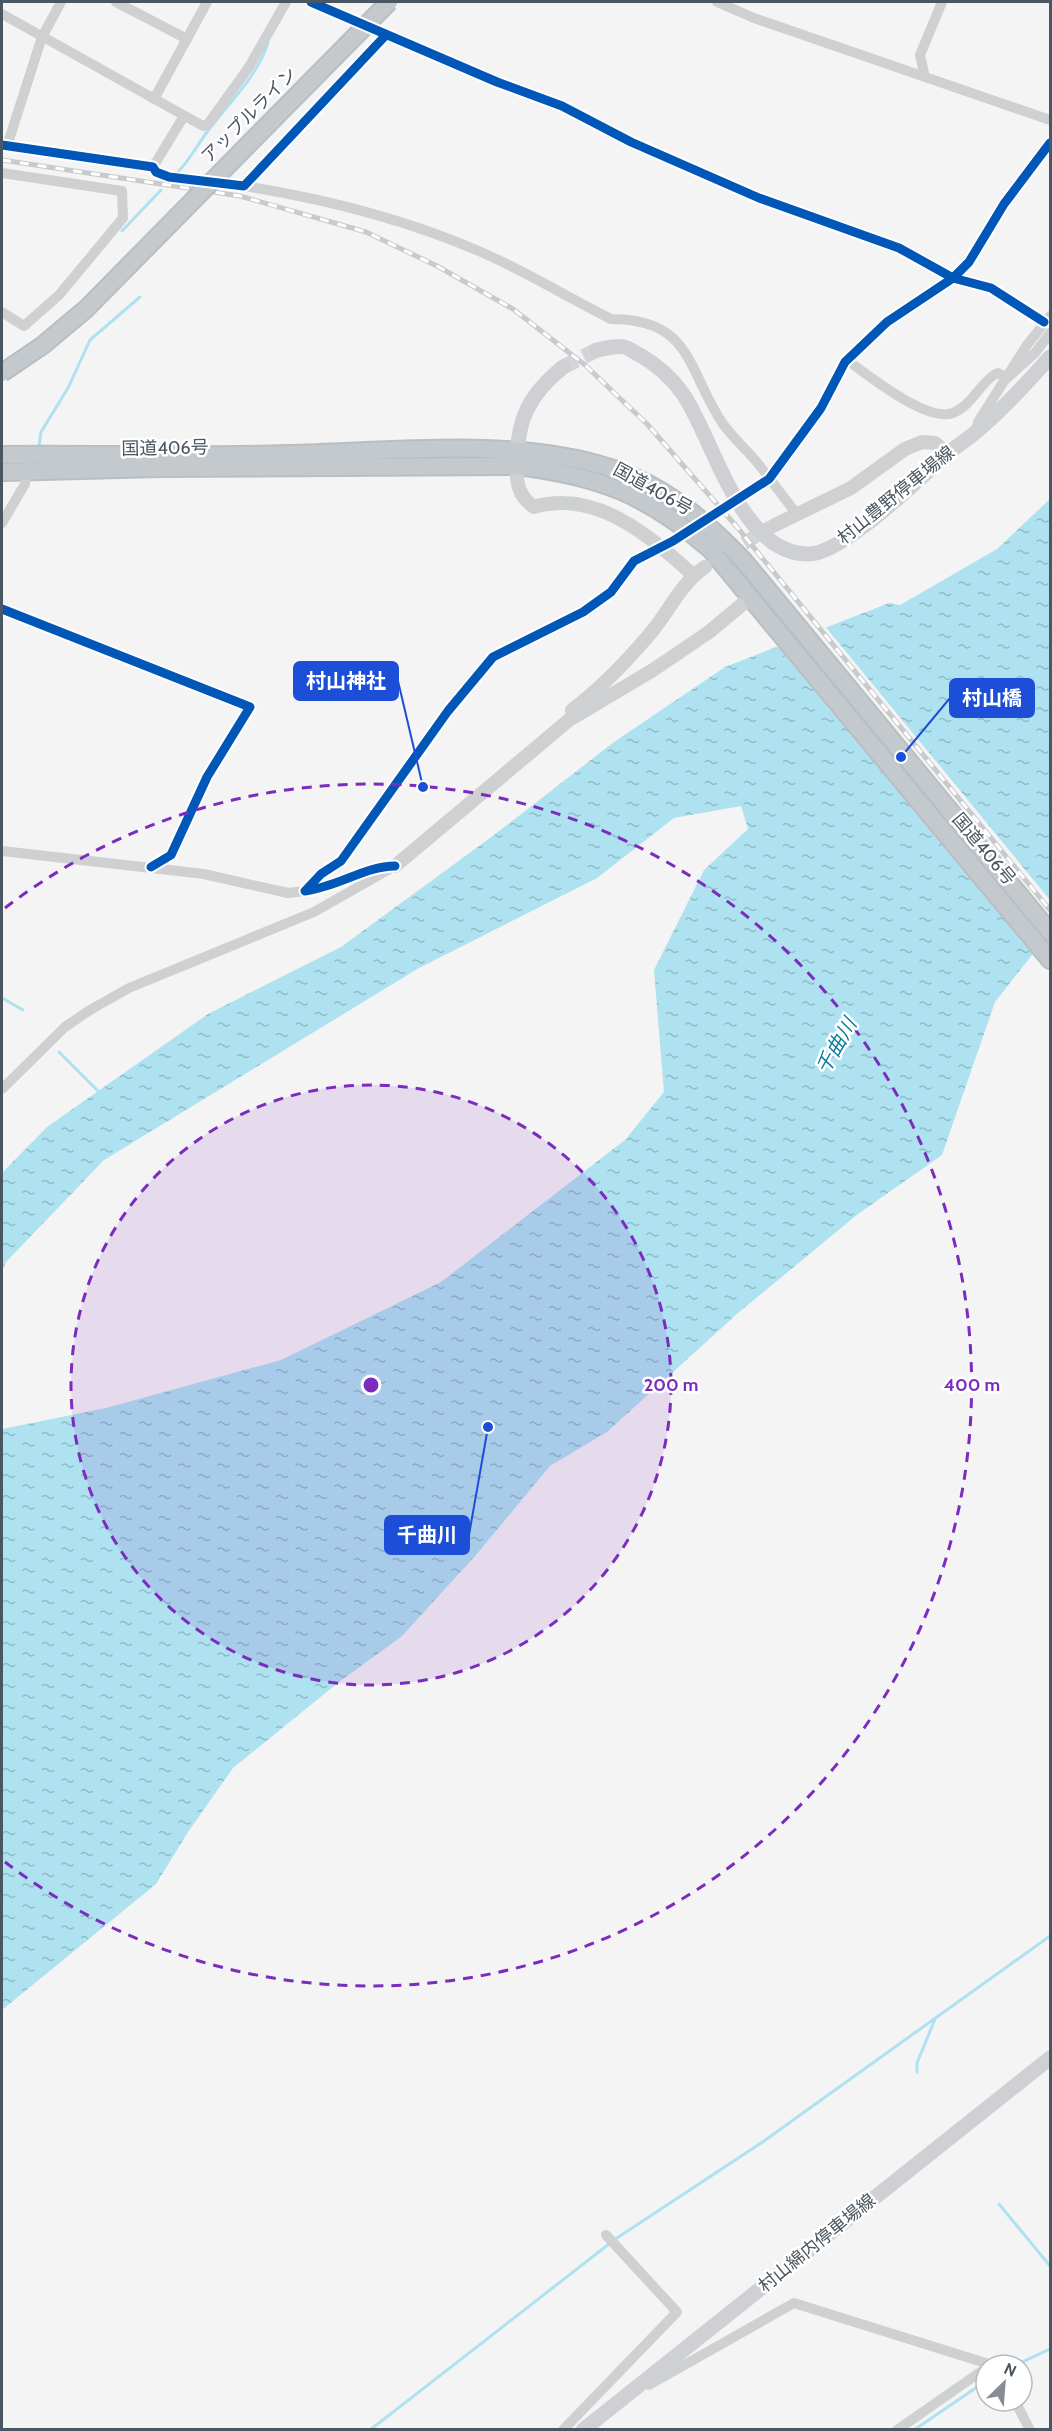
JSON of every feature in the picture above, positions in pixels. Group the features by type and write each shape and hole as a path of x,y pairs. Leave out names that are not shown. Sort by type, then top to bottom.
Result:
{"highway":[{"name":"アップルライン","path":"2,373 43,345 86,309 390,2"},
{"name":"国道406号","path":"2,455 27,463 207,467 517,458 606,466 658,489 688,508 724,540 775,596 1050,932"},
{"name":"国道406号","path":"517,458 609,484 683,525 710,549 1050,960"},
{"name":"国道406号","path":"2,472 27,463"}],"main road":[{"name":"村山豊野停車場線","path":"597,350 624,346 656,364 683,394 728,488 749,518 773,542 791,550 810,554 823,551 847,538 916,483 947,454 977,432 1050,357"},
{"path":"517,458 519,427 527,406 546,381 563,367"},
{"name":"村山綿内停車場線","path":"583,2430 1050,2058"}],"street":[{"path":"61,2 42,37 4,146 153,167"},
{"path":"116,2 134,6 187,39"},
{"path":"154,99 207,2"},
{"path":"2,14 203,126 208,124 249,67 286,2"},
{"path":"311,2 341,13 385,36 562,106 631,142 759,198 899,248 953,278 991,288 1047,319 978,422 977,432"},
{"path":"717,2 754,18 1050,120"},
{"path":"925,77 920,55 942,2"},
{"path":"244,186 385,36"},
{"path":"153,167 184,116"},
{"path":"744,495 769,479 821,408 838,371 847,360 887,322 953,278 969,262 1004,204 1050,143"},
{"path":"153,167 156,172 169,177 244,186 342,204 417,226 482,252 611,319 634,319 657,327 677,342 696,369 724,425 796,513"},
{"path":"2,173 122,191 123,218 59,296 24,326 2,312"},
{"path":"1007,378 1035,353 1050,333"},
{"path":"847,360 901,397 942,414 953,413 973,399 994,375 998,374 1007,378"},
{"path":"773,526 851,488 897,453 914,445 922,442 935,443 947,454"},
{"path":"517,458 518,487 526,501 534,507 549,502 571,503 594,507 611,514 667,543 693,575"},
{"path":"2,523 25,484 27,463"},
{"path":"305,891 321,874 341,861 448,711 493,657 583,612 611,592 634,561 667,543"},
{"path":"569,720 569,712 588,698 650,634 677,593 693,575 705,567"},
{"path":"2,1089 65,1027 90,1010 129,988 314,912 395,866 569,720 663,664 756,603"},
{"path":"2,609 250,707 207,777 171,855 151,867"},
{"path":"2,851 204,874 288,893 327,888 380,866 395,866"},
{"path":"563,2430 677,2312 606,2235"},
{"path":"645,2382 649,2385 794,2302 974,2361"},
{"path":"897,2430 974,2377"},
{"path":"1021,2413 1030,2430"}],"water":[{"path":"1050,499 1050,932 995,1002 942,1155 858,1214 738,1313 607,1432 550,1466 476,1555 401,1637 339,1682 233,1768 188,1832 156,1884 2,2010 2,1429 106,1408 281,1360 441,1282 625,1140 664,1092 654,970 704,870 748,829 741,806 674,818 597,878 419,968 104,1160 6,1262 2,1271 2,1173 47,1127 208,1014 341,947 494,835 614,742 725,667 889,603 900,605 997,549"}],"pier":[{"path":"824,625 1050,900 1050,937 1035,957 776,644"}],"waterway":[{"path":"176,174 249,79 268,43"},
{"path":"122,231 161,190"},
{"path":"39,446 41,432 68,388 90,340 140,297"},
{"path":"2,998 23,1010"},
{"path":"59,1052 100,1093"},
{"path":"614,2240 761,2143 1050,1936"},
{"path":"917,2072 917,2063 935,2019"},
{"path":"999,2204 1050,2266"},
{"path":"370,2430 609,2244"},
{"path":"1034,2357 1050,2349"},
{"path":"914,2430 974,2389"}],"tunnel":[{"path":"563,367 597,350"},
{"path":"673,541 741,497"},
{"path":"726,554 771,527"}],"railway":[{"path":"2,160 240,196 366,232 437,266 513,309 585,365 647,424 737,527 1050,910"}],"cycle path":[{"path":"311,2 497,82 562,106 631,142 759,198 899,248 953,278 991,288 1044,322"},
{"path":"2,145 153,167 156,172 169,177 244,186 385,36"},
{"path":"395,866 373,869 305,891 321,874 341,861 448,711 493,657 583,612 611,592 634,561 673,541 769,479 821,408 845,362 887,322 953,278 969,262 1004,204 1050,143"},
{"path":"2,609 250,707 207,777 171,855 151,867"}],"place":[{"name":"村山橋","path":"901,757"},
{"name":"村山神社","path":"423,787"},
{"name":"千曲川","path":"488,1427"}]}
